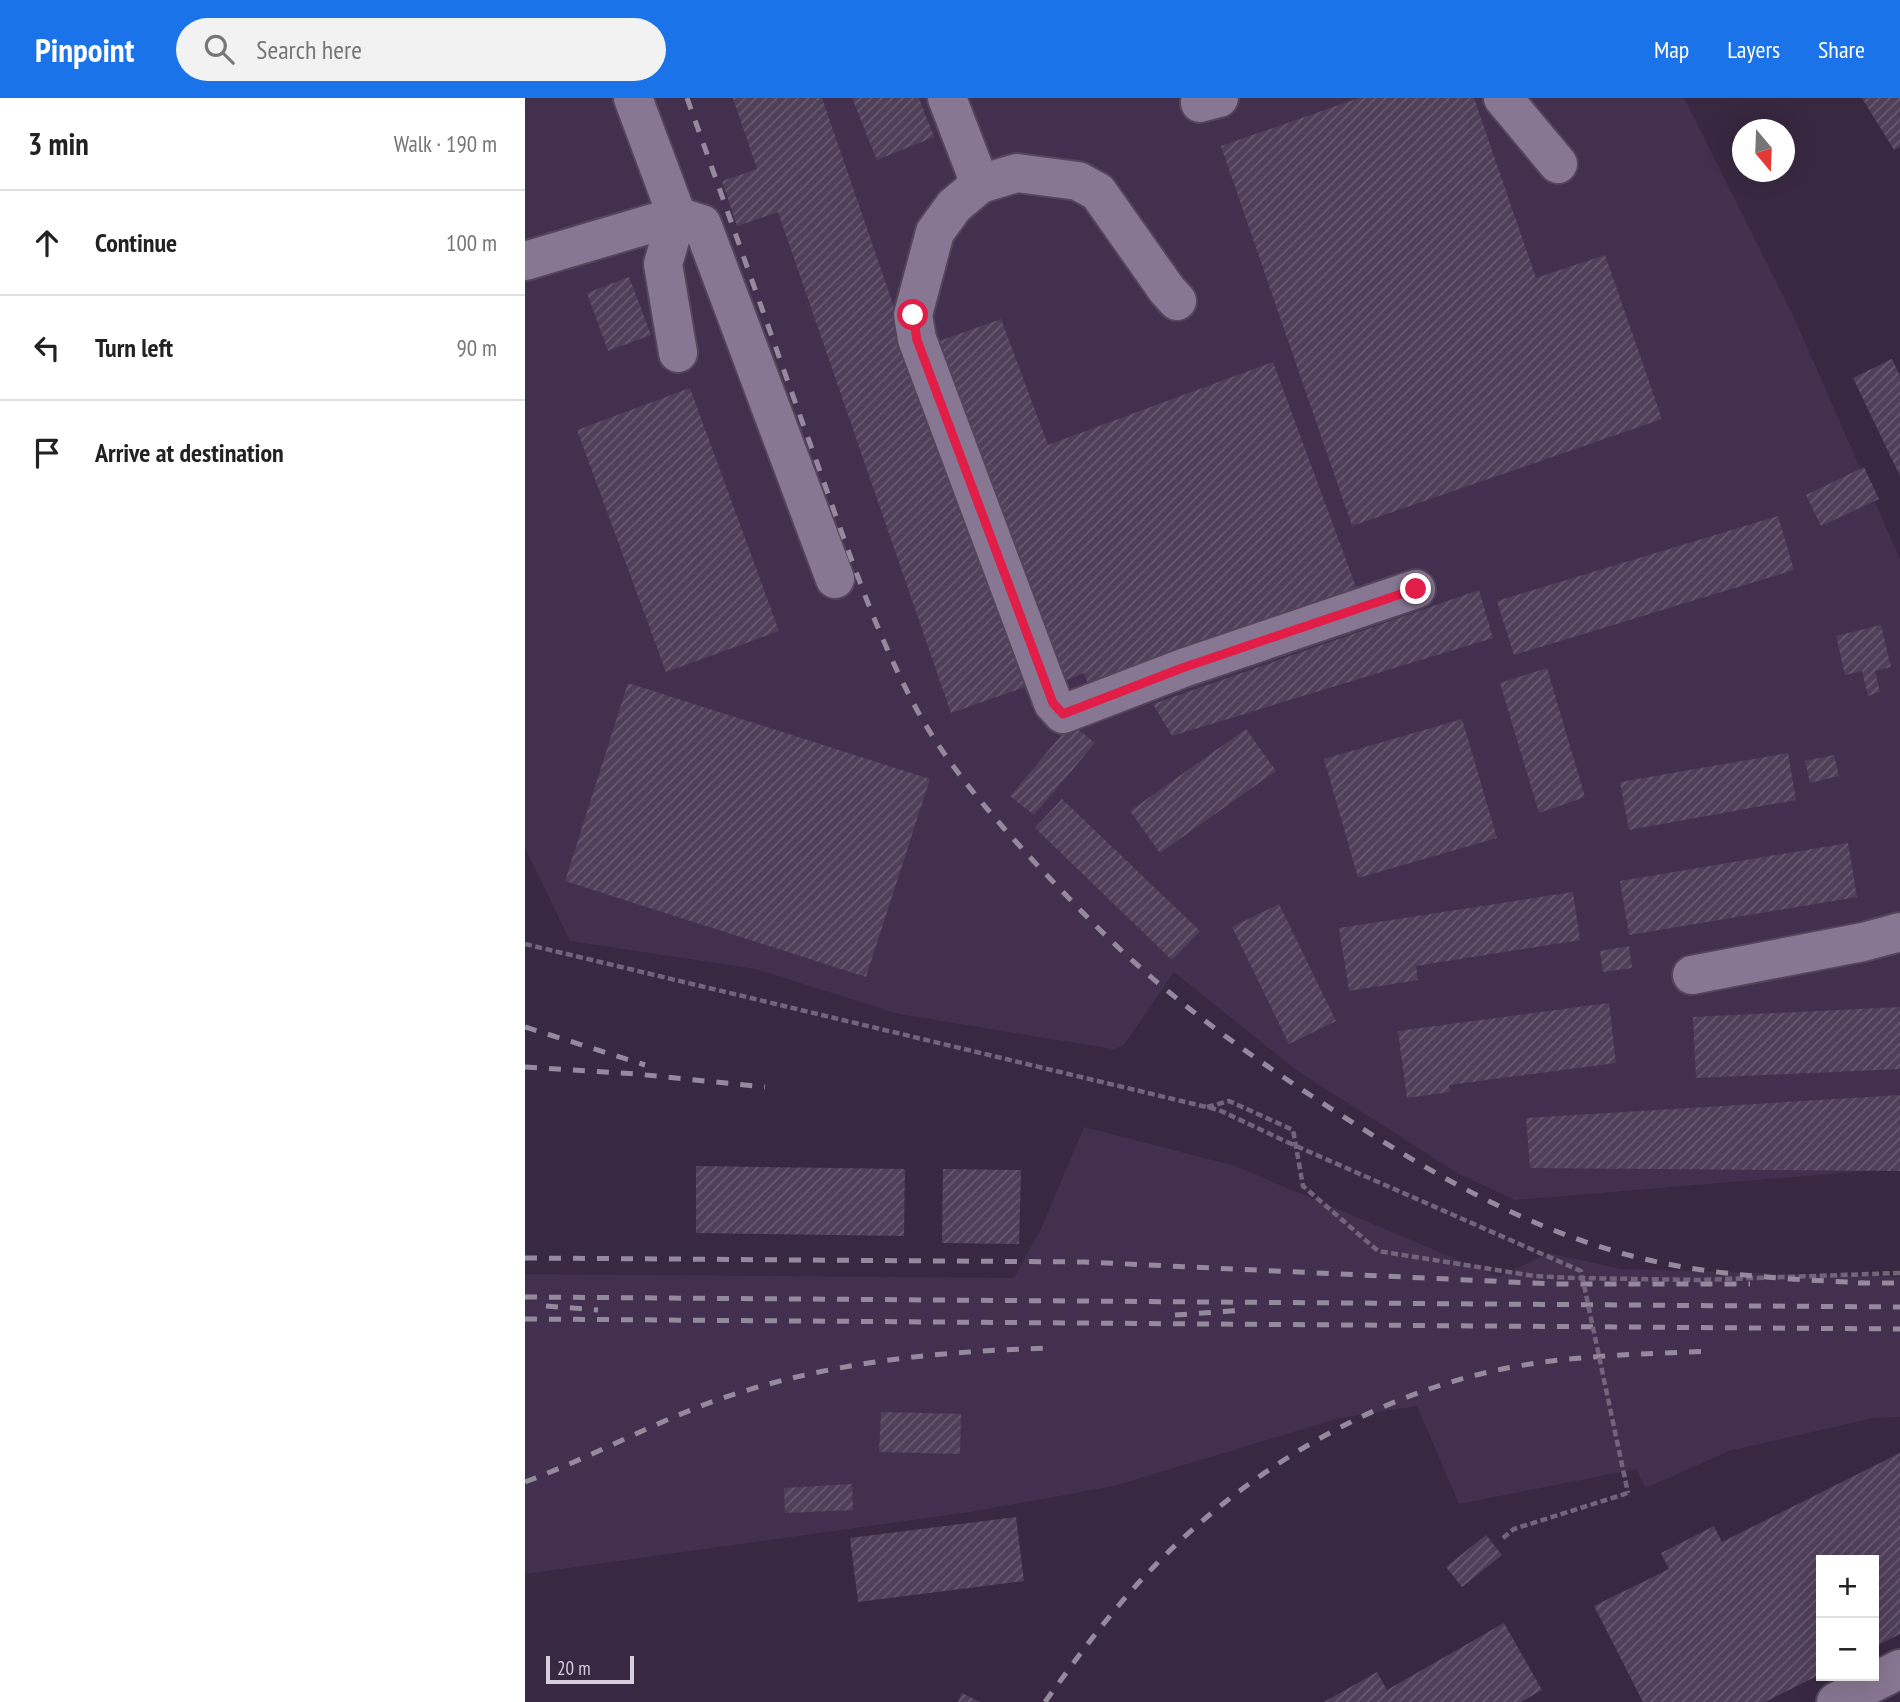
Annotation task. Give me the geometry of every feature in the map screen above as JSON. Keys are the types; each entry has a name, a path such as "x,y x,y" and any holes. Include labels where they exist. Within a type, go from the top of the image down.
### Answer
{"lane":[{"path":"633,98 677,216 663,264 678,353"},
{"path":"947,98 980,184"},
{"path":"1503,98 1558,164"},
{"path":"1177,302 1098,192 1078,180 1017,173 980,184 954,206 935,232 913,315 917,340 1053,703 1063,714 1182,668 1416,589"},
{"path":"525,261 677,216 702,224 835,579"},
{"path":"1692,975 1863,942 1900,932"},
{"path":"1836,1702 1900,1669"}],"path":[{"path":"525,944 1219,1110 1581,1270 1628,1493 1514,1530 1503,1538"},
{"path":"1206,1107 1229,1101 1293,1130 1303,1186 1378,1251 1534,1276 1699,1280 1900,1273"}],"shaded area":[{"path":"525,98 1684,98 1796,322 1900,559 1900,1168 1515,1200 1459,1174 1296,1070 1174,972 1124,1045 1113,1049 899,1014 756,969 570,941 525,848"},
{"path":"1084,1127 1235,1166 1499,1277 1549,1253 1621,1269 1900,1277 1900,1417 1874,1418 1732,1450 1645,1488 1636,1469 1459,1504 1417,1406 1340,1418 1114,1486 970,1512 525,1574 525,1274 1014,1278 1041,1229"}],"building":[{"path":"733,98 822,98 1025,687 951,713 778,212 737,226 722,181 757,169"},
{"path":"852,98 919,98 934,137 877,160"},
{"path":"1359,98 1474,98 1536,278 1605,255 1662,419 1352,526 1221,146"},
{"path":"1862,98 1900,98 1900,147 1894,150"},
{"path":"629,277 651,335 608,351 587,293"},
{"path":"1001,319 1048,445 1273,362 1359,595 1092,694 1084,673 1056,684 931,344"},
{"path":"1892,359 1900,376 1900,476 1853,378"},
{"path":"690,388 779,631 666,672 577,430"},
{"path":"1864,467 1879,499 1821,526 1806,495"},
{"path":"1778,516 1794,570 1514,655 1497,601"},
{"path":"1479,590 1493,638 1172,736 1153,704"},
{"path":"1881,625 1891,667 1875,671 1880,692 1868,696 1862,671 1845,675 1836,636"},
{"path":"1547,668 1585,797 1539,813 1500,683"},
{"path":"628,683 930,779 866,977 565,881"},
{"path":"1462,719 1497,838 1358,878 1324,759"},
{"path":"1071,724 1095,743 1034,815 1010,796"},
{"path":"1246,729 1276,771 1160,853 1130,811"},
{"path":"1788,753 1796,800 1629,830 1620,782"},
{"path":"1834,755 1839,776 1810,783 1805,761"},
{"path":"1062,799 1200,931 1172,960 1035,828"},
{"path":"1848,843 1857,897 1629,935 1620,881"},
{"path":"1573,892 1580,940 1416,966 1418,980 1349,991 1339,928"},
{"path":"1279,904 1336,1021 1289,1044 1232,927"},
{"path":"1629,946 1632,968 1603,972 1600,951"},
{"path":"1609,1003 1616,1063 1449,1085 1450,1092 1407,1098 1398,1031"},
{"path":"1900,1007 1900,1069 1696,1078 1693,1017"},
{"path":"1900,1095 1900,1171 1530,1168 1526,1118"},
{"path":"696,1166 905,1169 904,1236 696,1233"},
{"path":"943,1169 1021,1170 1019,1244 942,1243"},
{"path":"881,1412 961,1414 960,1454 879,1452"},
{"path":"1900,1453 1900,1634 1879,1644 1879,1555 1816,1555 1816,1676 1765,1702 1643,1702 1594,1606 1669,1569 1661,1553 1714,1526 1722,1542"},
{"path":"852,1484 853,1510 785,1513 784,1488"},
{"path":"1016,1517 1024,1581 858,1602 850,1538"},
{"path":"1486,1535 1502,1555 1462,1587 1446,1567"},
{"path":"1504,1623 1542,1690 1521,1702 1324,1702 1377,1672 1387,1690"},
{"path":"962,1693 980,1702 958,1702"}],"railway":[{"path":"687,98 847,548 901,679 943,752 973,792 1022,849 1090,920 1177,999 1264,1064 1355,1124 1488,1201 1595,1245 1661,1263 1749,1275 1866,1283"},
{"path":"525,1027 645,1065"},
{"path":"525,1067 636,1074 765,1087"},
{"path":"525,1258 1085,1262 1553,1284 1750,1284"},
{"path":"1858,1283 1900,1283"},
{"path":"525,1297 1900,1307"},
{"path":"546,1306 598,1310"},
{"path":"1175,1315 1244,1310"},
{"path":"525,1319 1900,1329"},
{"path":"525,1482 706,1404 771,1383 851,1366 931,1355 1053,1348"},
{"path":"1045,1702 1118,1607 1181,1540 1263,1474 1354,1420 1451,1382 1528,1364 1634,1354 1713,1351"}],"route":[{"path":"913,315 917,340 1053,703 1063,714 1182,668 1416,589"}]}
